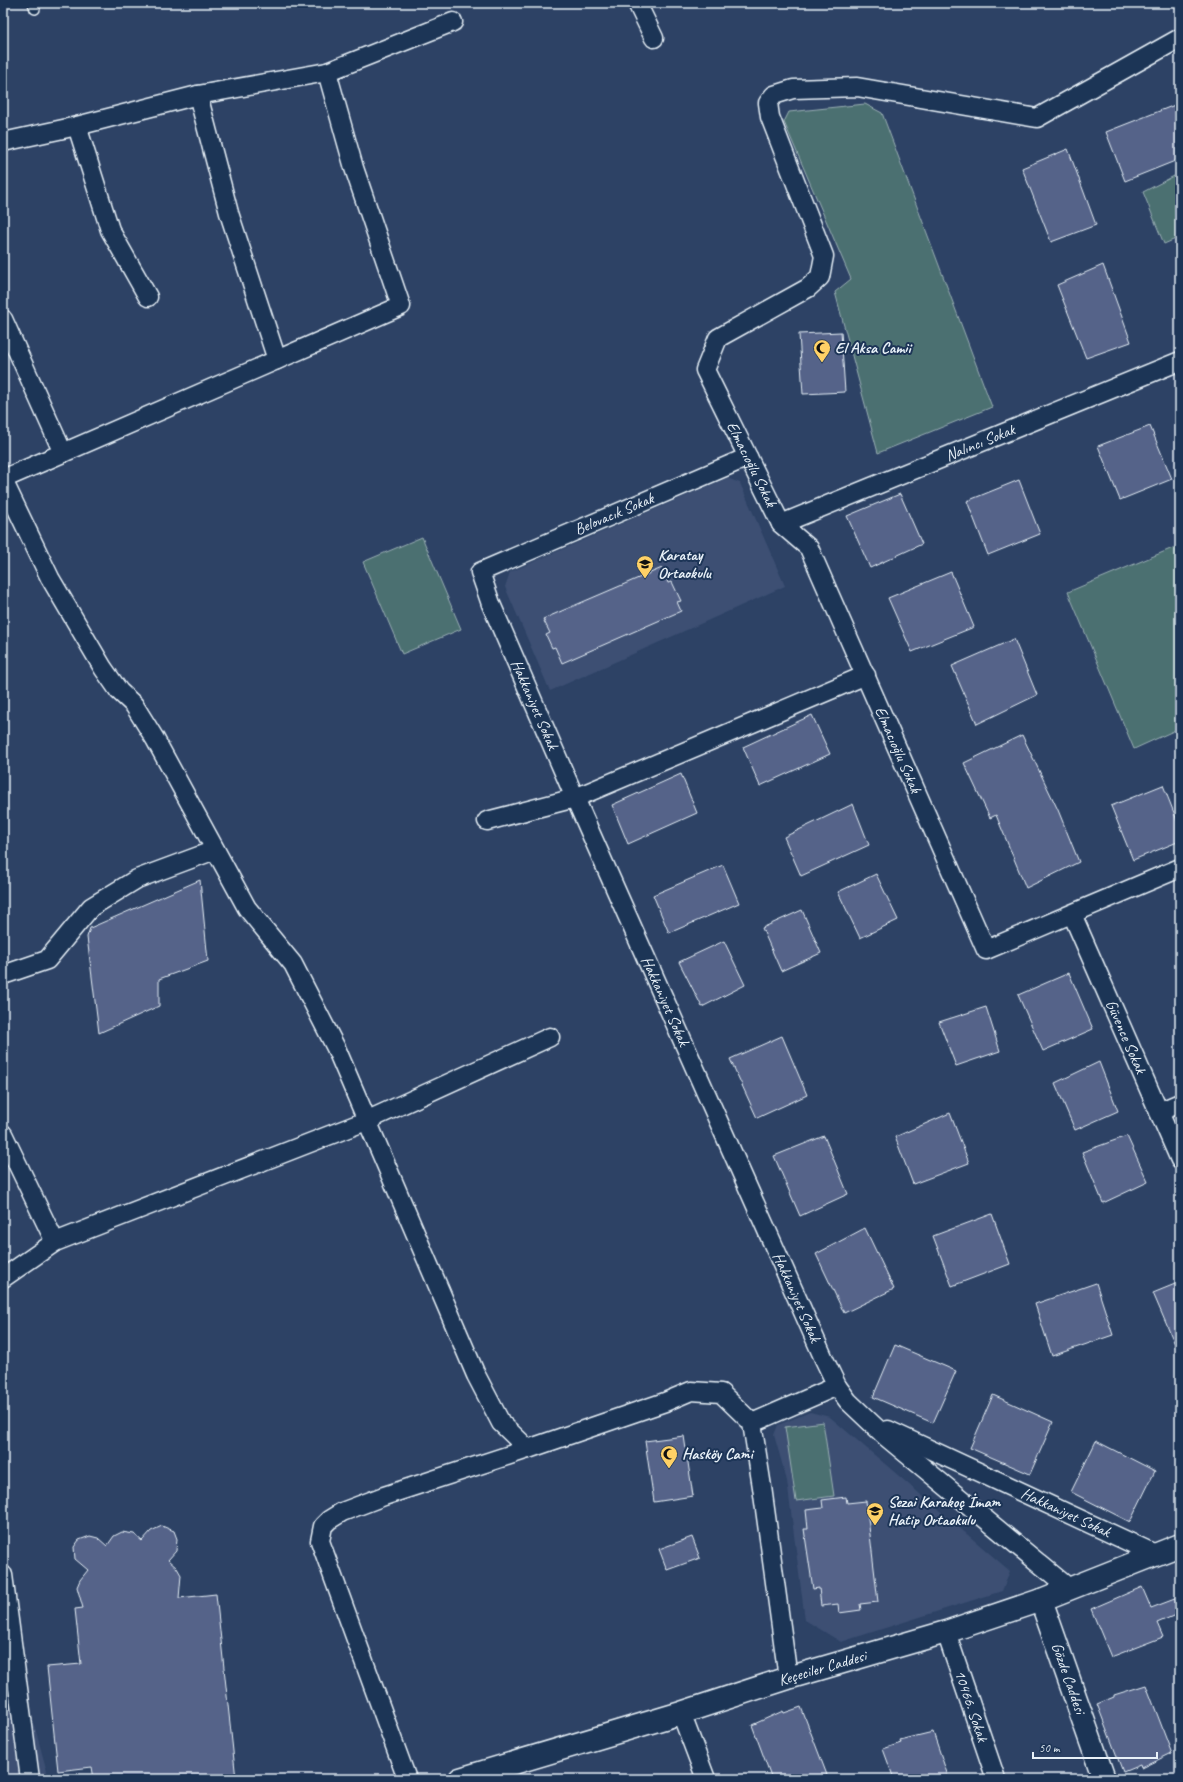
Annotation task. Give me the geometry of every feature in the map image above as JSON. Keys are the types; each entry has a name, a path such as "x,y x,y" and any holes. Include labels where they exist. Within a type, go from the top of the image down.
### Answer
{"street":[{"path":"637,3 654,38"},
{"path":"3,142 77,126 198,95 327,72 453,22"},
{"name":"Elmacıoğlu Sokak","path":"1180,38 1037,118 857,87 793,89 774,95 768,103 770,117 824,256 820,277 808,288 718,338 705,370 780,524 809,548 986,950 1180,868"},
{"path":"327,72 354,168 401,306 3,480 50,578 103,668 119,691 134,705 248,908 293,964 336,1048 476,1375 501,1423 528,1449"},
{"path":"198,95 229,214 277,360"},
{"path":"77,126 110,230 148,297"},
{"path":"3,319 62,453"},
{"name":"Nalıncı Sokak","path":"780,524 1180,361"},
{"name":"Belovacık Sokak","path":"480,572 748,457"},
{"name":"Hakkaniyet Sokak","path":"480,572 491,604 575,798 837,1386 848,1400 892,1442 1069,1588"},
{"path":"487,821 575,798 866,675"},
{"path":"3,974 47,960 90,908 137,879 215,850"},
{"name":"Güvence Sokak","path":"1072,914 1180,1160"},
{"path":"3,1278 55,1242 366,1121 550,1037"},
{"path":"1159,1112 1180,1103"},
{"path":"3,1134 55,1242"},
{"path":"752,1423 837,1386"},
{"path":"406,1779 320,1541 323,1526 329,1520 342,1512 377,1499 665,1402 691,1391 721,1393 752,1423 788,1678"},
{"name":"Hakkaniyet Sokak","path":"867,1419 1156,1554"},
{"name":"Keçeciler Caddesi","path":"460,1779 681,1713 788,1678 946,1632 1041,1600 1180,1545"},
{"path":"3,1575 30,1779"},
{"name":"Gözde Caddesi","path":"1041,1600 1104,1779"},
{"name":"10466. Sokak","path":"946,1632 996,1779"},
{"path":"681,1713 706,1779"}],"shaded area":[{"name":"Karatay Ortaokulu","path":"727,478 740,483 785,586 550,691 505,587 510,572"},
{"name":"Sezai Karakoç İmam Hatip Ortaokulu","path":"810,1412 830,1417 1010,1571 1002,1591 841,1642 805,1620 787,1481 774,1435 778,1425"},
{"path":"3,1611 49,1779 3,1779"}],"green space":[{"path":"865,104 882,113 992,407 878,453 835,292 851,279 784,122 789,112"},
{"path":"1180,173 1180,237 1164,244 1143,192"},
{"path":"422,537 461,629 402,654 363,562"},
{"path":"1180,545 1180,728 1134,749 1068,592"},
{"path":"823,1422 834,1496 796,1501 785,1427"}],"building":[{"path":"1180,103 1180,159 1125,181 1106,132"},
{"path":"1068,149 1096,225 1051,242 1022,168"},
{"path":"1103,265 1131,342 1086,358 1057,285"},
{"name":"El Aksa Camii","path":"841,332 845,392 803,394 799,334"},
{"path":"1150,426 1172,479 1120,500 1098,446"},
{"path":"1019,480 1040,534 988,555 967,501"},
{"path":"900,494 922,544 870,568 847,516"},
{"path":"662,568 668,583 672,582 681,601 677,602 681,611 562,663 555,647 552,648 546,635 550,633 543,619"},
{"path":"951,572 974,627 912,652 888,598"},
{"path":"1014,639 1037,695 977,724 952,666"},
{"path":"812,715 830,754 760,786 743,747"},
{"path":"1022,735 1058,810 1079,862 1026,888 996,815 990,818 964,763"},
{"path":"681,774 697,813 628,844 612,805"},
{"path":"1163,785 1180,828 1180,841 1133,860 1111,806"},
{"path":"853,804 869,845 801,876 784,837"},
{"path":"723,865 739,903 669,933 653,895"},
{"path":"876,874 898,920 860,938 838,892"},
{"path":"200,880 208,961 159,979 159,1006 99,1033 87,937 90,928"},
{"path":"802,910 821,953 781,971 762,928"},
{"path":"724,941 745,985 702,1007 679,962"},
{"path":"1069,973 1093,1029 1043,1051 1018,995"},
{"path":"986,1007 1000,1051 956,1066 939,1022"},
{"path":"782,1036 807,1095 757,1118 730,1059"},
{"path":"1099,1062 1118,1111 1075,1130 1055,1083"},
{"path":"950,1113 969,1163 913,1184 895,1137"},
{"path":"824,1136 848,1194 800,1216 774,1156"},
{"path":"1127,1136 1148,1182 1103,1203 1082,1152"},
{"path":"992,1214 1010,1264 952,1286 933,1236"},
{"path":"865,1228 894,1289 844,1313 816,1254"},
{"path":"1180,1282 1180,1356 1153,1293"},
{"path":"1096,1283 1113,1335 1052,1356 1035,1304"},
{"path":"895,1345 956,1371 933,1423 873,1397"},
{"path":"993,1395 1053,1422 1030,1474 970,1448"},
{"name":"Hasköy Cami","path":"684,1436 693,1496 654,1502 645,1441"},
{"path":"1096,1441 1155,1471 1130,1522 1071,1492"},
{"path":"846,1497 847,1503 866,1501 878,1602 860,1604 861,1610 839,1613 838,1604 821,1606 819,1588 813,1589 804,1529 808,1529 806,1510 823,1508 822,1500"},
{"path":"162,1526 174,1531 177,1539 176,1551 168,1560 177,1568 181,1575 179,1598 216,1594 236,1779 94,1779 92,1767 58,1771 47,1667 81,1664 75,1609 83,1608 77,1587 80,1580 88,1570 75,1559 74,1547 79,1540 90,1536 98,1538 107,1546 114,1536 122,1532 134,1534 142,1541 151,1531"},
{"path":"692,1537 700,1558 667,1570 659,1549"},
{"path":"1142,1587 1151,1608 1180,1597 1180,1613 1157,1623 1163,1637 1111,1657 1091,1609"},
{"path":"1146,1685 1172,1753 1141,1768 1140,1765 1123,1772 1097,1704 1114,1697 1114,1695"},
{"path":"801,1707 827,1775 817,1779 772,1779 752,1725 783,1711 784,1713"},
{"path":"933,1732 949,1779 894,1779 883,1749 901,1743 900,1740"}],"place":[{"name":"El Aksa Camii","path":"822,363"},
{"name":"Karatay Ortaokulu","path":"645,579"},
{"name":"Hasköy Cami","path":"669,1469"},
{"name":"Sezai Karakoç İmam Hatip Ortaokulu","path":"875,1526"}]}
